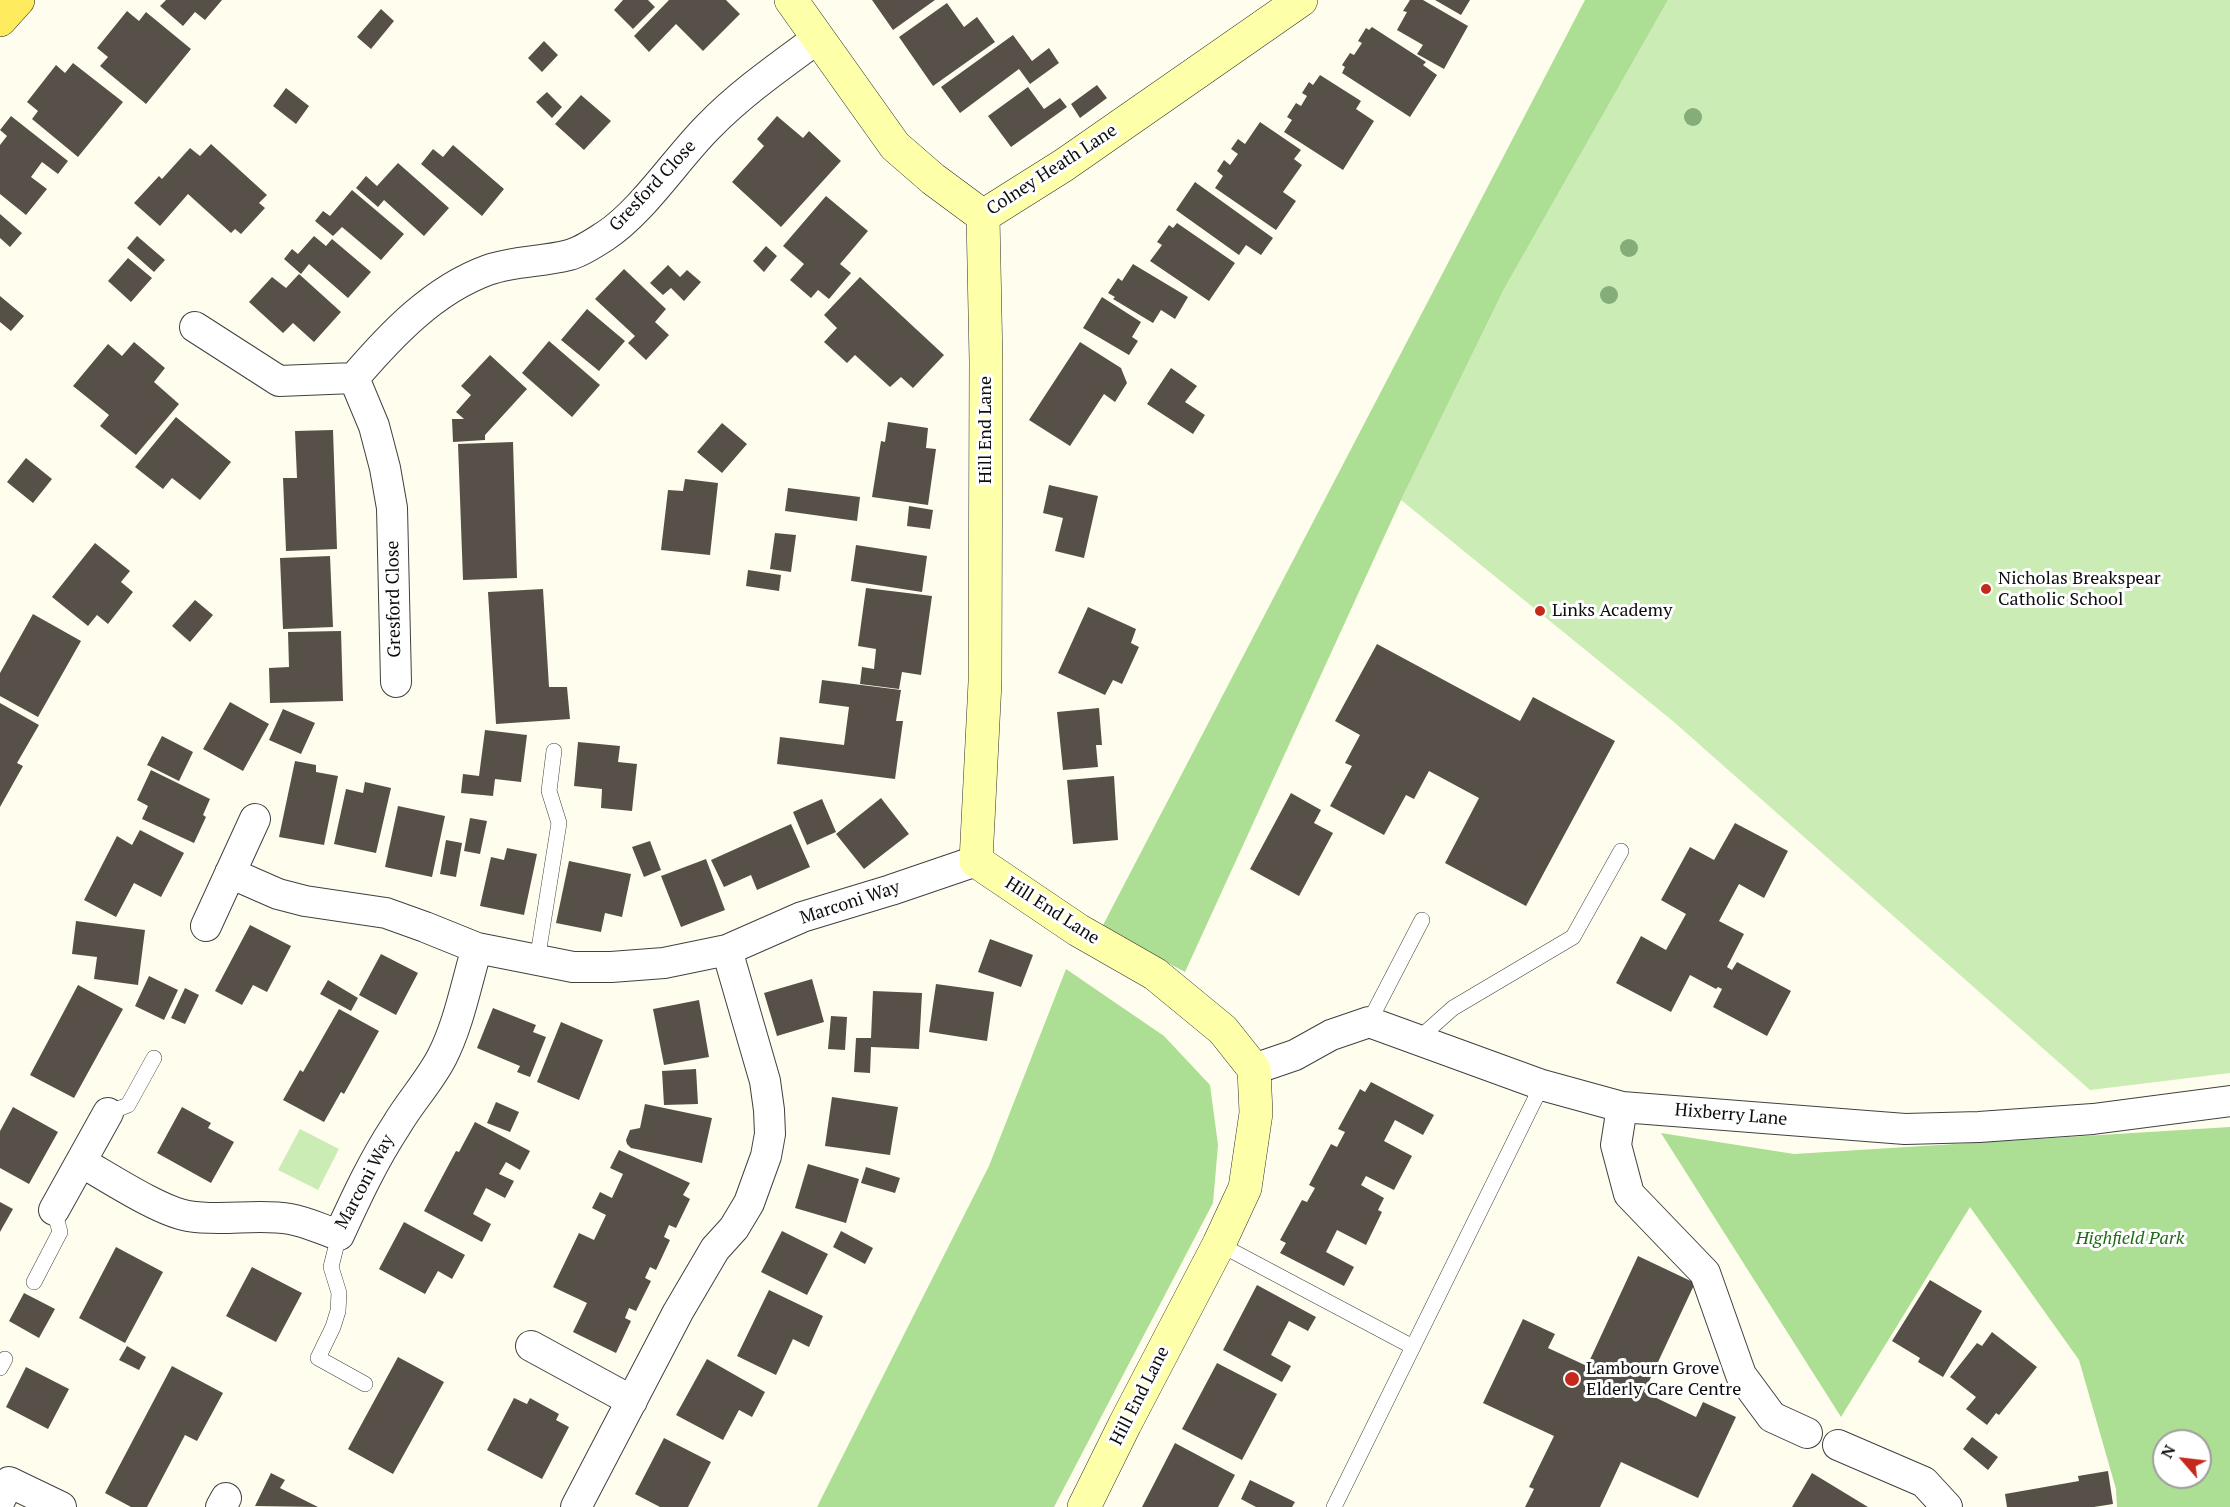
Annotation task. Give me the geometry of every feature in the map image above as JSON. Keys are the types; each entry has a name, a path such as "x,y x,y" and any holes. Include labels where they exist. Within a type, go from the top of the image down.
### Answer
{"main road":[{"path":"0,21 18,0"}],"street":[{"name":"Colney Heath Lane","path":"791,0 895,146 933,179 983,216 1064,165 1301,0"},
{"name":"Gresford Close","path":"396,682 392,508 374,426 354,378 384,343 419,312 465,280 512,264 571,255 606,235 628,216 708,127 741,96 818,38"},
{"name":"Hill End Lane","path":"983,216 986,361 985,682 976,861 1078,930 1155,974 1223,1030 1254,1069 1256,1113 1245,1188 1219,1244 1084,1507"},
{"path":"195,327 279,381 354,378"},
{"path":"206,926 255,819"},
{"name":"Marconi Way","path":"230,873 278,894 305,901 386,914 477,948 537,962 573,967 611,967 664,963 727,950 802,917 976,861"},
{"name":"Marconi Way","path":"81,1162 164,1208 186,1216 291,1219 339,1235 380,1152 443,1056 477,948"},
{"path":"576,1507 678,1311 715,1249 734,1228 749,1203 766,1156 770,1134 770,1110 765,1081 727,950"},
{"path":"1254,1069 1295,1055 1331,1035 1369,1022"},
{"name":"Hixberry Lane","path":"1369,1022 1542,1085 1623,1107 1905,1129 1979,1127 2093,1119 2230,1101"},
{"path":"1623,1107 1616,1145 1629,1194 1705,1273 1741,1375 1773,1417 1807,1433"},
{"path":"54,1210 108,1113"},
{"path":"531,1346 632,1401"},
{"path":"1838,1445 1924,1482 1947,1507"},
{"path":"3,1486 61,1507"}],"lane":[{"path":"537,962 559,823 549,791 554,751"},
{"path":"1416,1041 1453,1008 1573,937 1621,851"},
{"path":"1369,1022 1422,920"},
{"path":"108,1113 129,1105 154,1058"},
{"path":"1334,1507 1542,1085"},
{"path":"34,1282 60,1232 54,1210"},
{"path":"339,1235 331,1268 339,1293 338,1311 318,1358 365,1384"},
{"path":"1219,1244 1413,1347"}],"green space":[{"path":"1585,0 1668,0 1504,289 1401,500 1185,972 1102,927"},
{"name":"Nicholas Breakspear Catholic School","path":"1668,0 2230,0 2230,1073 2090,1090 1674,722 1401,500 1504,289"},
{"path":"1066,969 1164,1036 1210,1085 1218,1145 1213,1203 1054,1507 817,1507 989,1166"},
{"name":"Highfield Park","path":"2230,1127 2230,1507 2117,1507 2116,1489 2079,1360 1970,1207 1841,1417 1661,1133 1794,1154"},
{"path":"300,1129 339,1149 318,1190 278,1170"}],"building":[{"path":"166,0 222,0 205,20 195,12 183,26 160,6"},
{"path":"623,0 648,0 655,7 633,29 614,10"},
{"path":"669,0 726,0 740,14 703,51 676,24 649,52 634,36"},
{"path":"872,0 935,0 893,30"},
{"path":"1410,0 1423,0 1468,26 1444,69 1417,54 1423,45 1397,30 1407,12 1403,11"},
{"path":"1435,0 1470,0 1461,15"},
{"path":"947,3 964,27 977,17 995,42 933,86 899,37"},
{"path":"381,9 394,21 371,49 357,37"},
{"path":"127,11 139,21 146,12 191,49 146,104 100,66 108,57 97,48"},
{"path":"1372,27 1426,62 1423,65 1437,75 1410,117 1342,73 1345,67 1342,65 1350,53 1354,55 1362,43 1358,41 1366,28 1369,30"},
{"path":"1013,35 1032,61 1049,48 1059,63 1030,84 1019,69 960,113 941,87"},
{"path":"544,41 558,55 542,72 528,58"},
{"path":"73,63 123,102 78,157 32,119 38,111 27,102 56,65 65,73"},
{"path":"1320,75 1361,101 1356,109 1374,121 1343,170 1284,132 1292,120 1287,117 1296,103 1301,106 1307,96 1302,93 1309,82 1313,85"},
{"path":"1097,85 1107,98 1080,118 1071,104"},
{"path":"1028,87 1044,109 1060,98 1067,107 1011,147 988,116"},
{"path":"286,88 309,106 296,124 273,106"},
{"path":"547,92 562,107 552,118 536,102"},
{"path":"581,95 611,121 584,150 555,124"},
{"path":"11,116 68,161 58,174 42,162 31,177 47,189 26,215 0,194 0,145 7,136 0,130"},
{"path":"777,116 803,138 809,131 841,161 781,227 732,182 764,146 757,139"},
{"path":"1260,122 1301,150 1294,159 1302,165 1283,192 1296,201 1276,230 1215,188 1223,176 1217,171 1224,160 1230,165 1238,154 1231,149 1238,139 1245,144"},
{"path":"211,144 267,195 259,203 265,208 241,234 235,229 231,233 188,194 160,226 134,203 159,176 162,179 190,148 200,156"},
{"path":"453,145 504,189 482,216 421,164 433,149 443,157"},
{"path":"398,163 449,208 424,236 384,200 378,207 356,188 366,176 377,186"},
{"path":"1195,182 1273,238 1261,255 1246,245 1239,255 1176,210"},
{"path":"352,190 404,234 381,260 342,227 333,236 315,221 323,211 330,216"},
{"path":"826,196 868,231 840,264 851,273 829,299 818,290 811,298 790,280 804,264 783,246"},
{"path":"0,214 22,233 10,247 0,238"},
{"path":"1177,223 1235,263 1209,301 1150,261 1162,245 1157,242 1169,225 1173,228"},
{"path":"137,236 165,260 154,272 127,248"},
{"path":"314,236 326,246 332,239 371,272 348,298 309,264 301,274 284,259 292,249 298,254"},
{"path":"766,246 777,256 764,272 753,261"},
{"path":"128,258 152,278 131,302 108,281"},
{"path":"1133,264 1188,297 1175,319 1161,310 1153,323 1113,299 1115,297 1108,293 1118,278 1122,281"},
{"path":"668,265 680,277 687,270 701,282 684,301 671,288 663,295 650,283"},
{"path":"624,269 666,309 655,322 669,335 646,360 628,343 635,336 595,299"},
{"path":"299,274 341,312 314,342 293,323 283,333 249,302 272,277 286,288"},
{"path":"860,277 944,355 913,388 901,377 890,387 855,355 847,363 824,342 837,328 824,315"},
{"path":"0,296 24,316 11,331 0,322"},
{"path":"1102,297 1141,322 1132,337 1138,341 1129,355 1083,328"},
{"path":"587,309 625,341 599,371 561,340"},
{"path":"549,341 600,385 572,417 522,373"},
{"path":"134,342 165,368 154,382 179,404 136,455 100,426 109,415 73,386 108,344 122,356"},
{"path":"1080,342 1121,368 1127,383 1115,402 1104,394 1070,446 1029,420"},
{"path":"490,355 527,389 485,435 485,440 453,442 452,419 464,419 456,412 471,395 461,386"},
{"path":"1171,368 1197,386 1185,402 1205,415 1193,434 1147,404"},
{"path":"176,417 231,462 200,500 172,478 163,489 135,467"},
{"path":"888,422 928,428 926,448 936,449 928,505 872,497 881,441 885,442"},
{"path":"722,423 747,444 722,473 697,452"},
{"path":"333,430 337,549 286,551 283,478 297,478 295,431"},
{"path":"513,442 517,578 463,580 458,444"},
{"path":"26,458 52,479 33,503 7,482"},
{"path":"685,479 718,483 710,555 661,550 668,490 683,491"},
{"path":"1049,485 1098,496 1084,558 1055,551 1063,518 1043,513"},
{"path":"788,488 860,497 857,521 785,511"},
{"path":"909,506 933,510 930,529 907,526"},
{"path":"775,533 796,535 791,572 770,569"},
{"path":"95,543 130,571 121,582 133,592 108,624 97,615 88,626 52,597"},
{"path":"856,545 927,556 922,592 851,581"},
{"path":"330,556 333,627 283,629 280,558"},
{"path":"748,570 781,575 779,591 746,586"},
{"path":"866,588 932,596 921,675 902,672 899,689 860,684 862,667 874,669 876,649 858,646"},
{"path":"543,589 549,687 567,687 570,719 496,724 488,592"},
{"path":"195,600 213,615 190,642 172,626"},
{"path":"1088,607 1136,629 1131,643 1139,647 1122,684 1113,680 1105,695 1058,673"},
{"path":"33,614 81,641 38,717 0,696 0,673"},
{"path":"341,631 343,701 270,703 269,668 289,667 288,632"},
{"path":"1377,644 1520,721 1533,697 1615,741 1526,906 1445,863 1479,798 1429,771 1414,799 1406,795 1384,835 1330,806 1352,766 1345,763 1360,735 1335,721"},
{"path":"822,680 901,690 896,721 903,721 895,779 777,764 780,737 844,745 849,707 819,703"},
{"path":"230,702 269,724 243,771 203,749"},
{"path":"0,703 39,725 17,763 23,766 0,807"},
{"path":"1099,708 1102,745 1096,745 1098,767 1063,770 1057,712"},
{"path":"283,709 315,723 301,754 269,740"},
{"path":"485,730 527,735 521,782 495,779 493,796 461,793 463,774 479,776"},
{"path":"162,736 193,752 179,781 147,765"},
{"path":"578,742 620,746 618,762 637,764 632,811 601,808 602,789 574,786"},
{"path":"295,761 316,765 316,772 338,776 324,845 279,837"},
{"path":"151,770 210,799 203,815 206,817 194,843 142,819 148,806 137,800"},
{"path":"1114,776 1118,840 1073,844 1067,780"},
{"path":"365,782 391,788 376,853 334,844 346,789 363,793"},
{"path":"1291,793 1321,810 1314,823 1333,833 1299,896 1250,869"},
{"path":"881,798 909,834 864,869 836,834"},
{"path":"822,799 836,832 807,845 793,812"},
{"path":"398,806 445,816 432,877 385,867"},
{"path":"470,818 487,821 480,854 464,851"},
{"path":"1735,823 1788,851 1764,898 1739,884 1719,921 1744,934 1727,967 1732,970 1737,962 1791,991 1767,1036 1713,1007 1722,989 1718,987 1716,989 1690,975 1671,1012 1616,983 1641,936 1666,950 1686,914 1661,900 1690,847 1714,860"},
{"path":"791,824 810,867 757,890 751,875 724,887 711,860"},
{"path":"140,830 184,853 161,897 134,883 116,917 84,900 117,836 132,845"},
{"path":"446,840 462,843 456,877 440,874"},
{"path":"650,841 661,870 644,877 632,847"},
{"path":"507,848 537,854 524,915 480,906 491,857 504,860"},
{"path":"706,859 725,910 681,927 661,876"},
{"path":"569,861 631,874 622,917 605,913 601,932 556,923"},
{"path":"76,921 145,930 138,985 94,979 97,957 72,954"},
{"path":"250,925 291,946 267,992 253,985 242,1005 215,991"},
{"path":"990,939 1033,955 1021,987 978,972"},
{"path":"381,954 418,973 396,1015 359,995"},
{"path":"149,976 178,990 164,1020 135,1006"},
{"path":"812,979 824,1022 777,1036 764,993"},
{"path":"328,980 358,998 351,1011 320,994"},
{"path":"936,984 994,992 987,1041 929,1032"},
{"path":"78,985 123,1009 74,1098 30,1075"},
{"path":"185,988 199,995 185,1024 171,1018"},
{"path":"873,991 922,993 919,1049 871,1047 870,1073 854,1072 856,1038 871,1038"},
{"path":"699,1000 709,1057 664,1065 653,1009"},
{"path":"493,1008 536,1025 533,1032 546,1037 530,1077 517,1072 520,1066 477,1048"},
{"path":"339,1009 379,1031 344,1094 341,1092 324,1122 283,1100 300,1070 303,1072"},
{"path":"831,1016 847,1017 845,1050 828,1049"},
{"path":"561,1022 603,1040 579,1100 537,1082"},
{"path":"696,1069 698,1104 664,1105 662,1071"},
{"path":"1371,1082 1434,1115 1423,1135 1395,1120 1384,1141 1412,1156 1394,1190 1366,1176 1361,1185 1384,1198 1378,1210 1382,1212 1366,1245 1337,1230 1326,1252 1354,1267 1344,1286 1280,1253 1286,1243 1280,1240 1302,1200 1307,1202 1315,1188 1309,1185 1331,1144 1337,1147 1345,1132 1338,1129 1360,1089 1365,1092"},
{"path":"832,1097 898,1107 890,1155 825,1146"},
{"path":"496,1102 519,1112 510,1132 487,1123"},
{"path":"645,1104 712,1118 702,1163 631,1148 627,1144 626,1140 630,1130 640,1128"},
{"path":"13,1107 58,1132 29,1184 0,1168 0,1131"},
{"path":"182,1107 211,1123 208,1128 234,1142 211,1183 157,1153"},
{"path":"475,1122 530,1151 520,1170 506,1162 499,1174 514,1181 505,1198 486,1188 473,1214 491,1224 482,1242 424,1211 456,1151 459,1152"},
{"path":"619,1150 690,1183 683,1195 690,1199 676,1228 669,1225 664,1237 670,1240 656,1270 650,1267 645,1278 651,1281 636,1311 629,1308 625,1318 631,1321 616,1353 573,1332 587,1303 553,1287 579,1233 594,1240 606,1215 592,1208 600,1192 612,1198 623,1174 610,1168"},
{"path":"808,1164 859,1179 846,1223 795,1208"},
{"path":"866,1167 900,1178 895,1193 861,1183"},
{"path":"0,1202 13,1209 0,1232"},
{"path":"404,1222 465,1255 452,1279 438,1271 425,1294 379,1269"},
{"path":"782,1231 828,1254 807,1295 761,1272"},
{"path":"841,1231 873,1248 865,1264 833,1247"},
{"path":"116,1247 163,1272 125,1343 79,1318"},
{"name":"Lambourn Grove Elderly Care Centre","path":"1638,1256 1695,1283 1644,1392 1696,1417 1703,1402 1736,1417 1698,1498 1621,1462 1600,1507 1525,1507 1534,1489 1529,1487 1554,1436 1483,1403 1523,1319 1555,1334 1548,1348 1587,1366"},
{"path":"252,1267 302,1293 276,1342 226,1316"},
{"path":"1930,1280 1982,1311 1943,1377 1918,1362 1920,1358 1892,1341"},
{"path":"1257,1285 1316,1317 1308,1331 1289,1321 1271,1355 1291,1366 1282,1382 1223,1350"},
{"path":"769,1290 823,1316 809,1347 793,1339 776,1375 737,1356"},
{"path":"24,1293 55,1309 39,1338 9,1321"},
{"path":"1992,1332 2037,1367 1999,1415 1996,1413 1987,1425 1966,1409 1976,1397 1950,1377 1977,1343 1982,1346"},
{"path":"127,1346 146,1357 139,1370 119,1360"},
{"path":"398,1357 444,1382 393,1474 348,1449"},
{"path":"707,1359 765,1392 752,1417 739,1410 723,1440 676,1415"},
{"path":"1217,1363 1277,1394 1242,1460 1182,1429"},
{"path":"172,1366 223,1393 197,1441 185,1435 147,1507 131,1507 105,1493"},
{"path":"26,1367 69,1389 48,1429 6,1407"},
{"path":"514,1398 527,1404 530,1398 559,1414 556,1420 569,1427 542,1479 487,1450"},
{"path":"1972,1437 1998,1457 1988,1470 1963,1449"},
{"path":"664,1438 711,1462 688,1507 660,1507 635,1494"},
{"path":"1175,1443 1235,1475 1218,1507 1142,1507"},
{"path":"2108,1471 2113,1504 2094,1507 2007,1507 2005,1494 2079,1481 2078,1476"},
{"path":"271,1473 285,1480 280,1488 318,1507 255,1506"},
{"path":"1812,1473 1868,1507 1792,1507"},
{"path":"1250,1480 1295,1502 1292,1507 1256,1507 1241,1499"}],"place":[{"name":"Nicholas Breakspear Catholic School","path":"1986,589"},
{"name":"Links Academy","path":"1540,611"},
{"name":"Lambourn Grove Elderly Care Centre","path":"1572,1379"}]}
